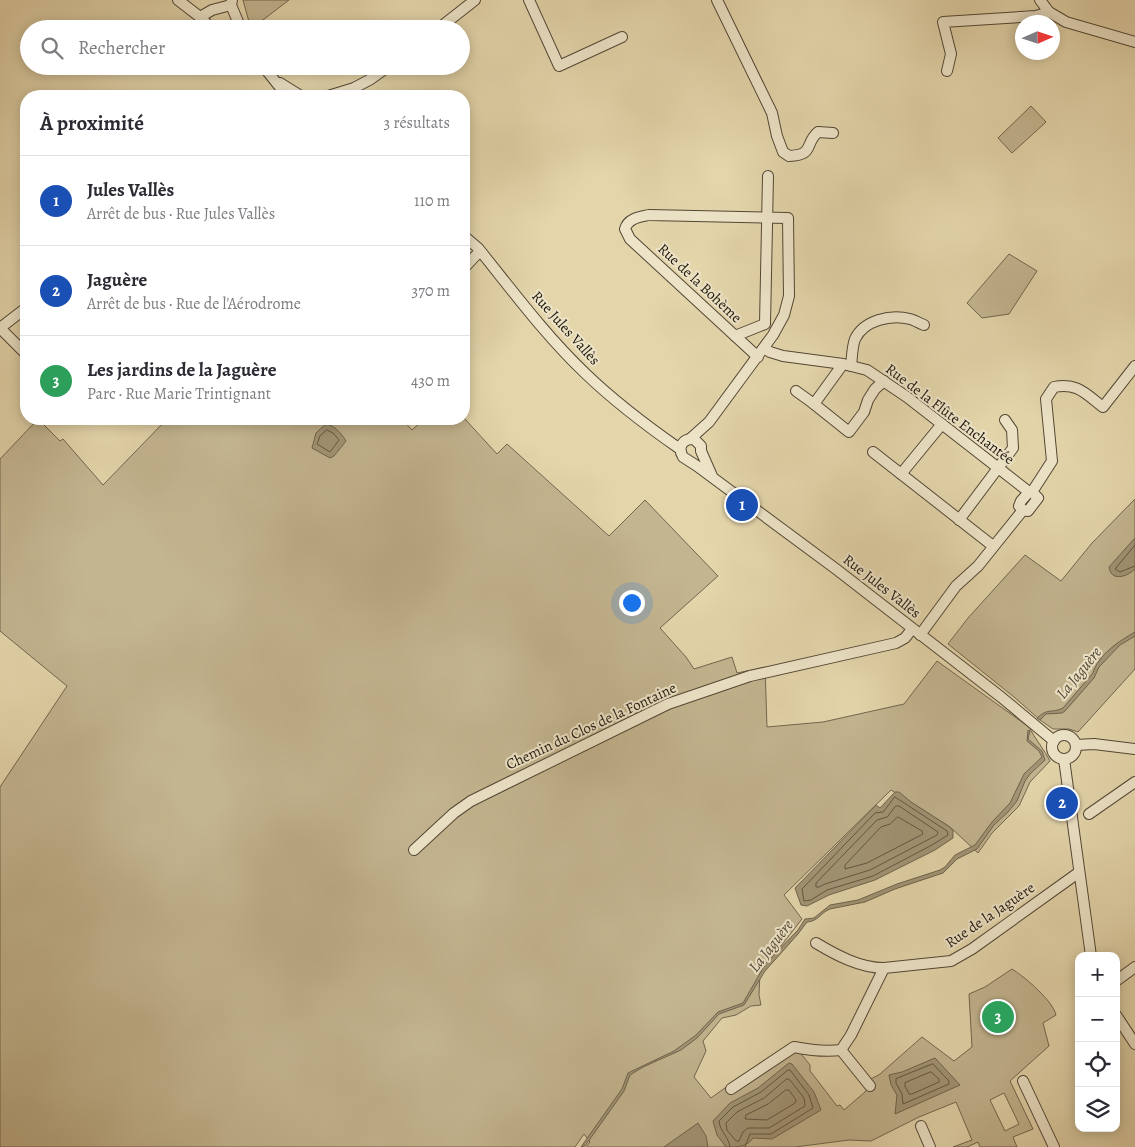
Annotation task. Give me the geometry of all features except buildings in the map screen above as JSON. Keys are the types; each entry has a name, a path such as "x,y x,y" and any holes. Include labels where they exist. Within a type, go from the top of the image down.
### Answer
{"street":[{"path":"178,0 203,20"},
{"path":"449,20 475,0"},
{"path":"529,0 558,66 622,37"},
{"path":"717,0 772,114 783,152 789,156 805,153 818,132 833,134"},
{"path":"1040,0 1049,12 1066,22 1135,42"},
{"path":"200,17 230,2 237,20"},
{"path":"947,71 951,54 943,22 1036,16 1049,12"},
{"path":"270,75 282,90"},
{"path":"348,90 371,80 377,75"},
{"path":"274,80 291,90"},
{"path":"735,336 766,324 768,176"},
{"name":"Rue de la Bohème","path":"761,352 735,336 630,239 625,229 626,224 631,220 649,215 767,217"},
{"path":"710,422 695,459 690,460 683,457 685,443 710,422 761,352 784,315 789,296 788,218 767,217"},
{"name":"Rue Jules Vallès","path":"470,242 480,251 557,344 580,368 656,432 685,443"},
{"path":"470,262 480,251"},
{"path":"20,313 0,328 20,348"},
{"path":"814,404 847,365 855,339 865,327 877,320 893,317 910,319 924,325"},
{"name":"Rue de la Flûte Enchantée","path":"761,352 847,365 867,370 908,397 998,469 1030,492"},
{"path":"1030,492 1052,461 1046,399 1054,387 1066,384 1076,387 1103,407 1135,366"},
{"path":"796,392 849,432 864,412 871,395 884,381"},
{"path":"959,520 1013,448 1012,430 1005,420"},
{"path":"901,474 942,424"},
{"path":"685,443 697,440 701,448"},
{"name":"Rue Jules Vallès","path":"701,448 712,476"},
{"path":"873,452 994,546"},
{"name":"Rue Jules Vallès","path":"690,460 806,546 1054,741"},
{"name":"Chemin du Clos de la Fontaine","path":"414,850 454,813 472,800 668,704 750,676 896,643 916,632 956,586 978,566 1023,510 1019,506 1030,492"},
{"path":"1064,735 1072,738 1076,745 1073,755 1064,759 1057,757 1052,751 1056,738 1064,735"},
{"path":"1076,745 1094,744 1135,749"},
{"path":"1064,759 1078,873 1090,952"},
{"path":"1089,814 1135,782"},
{"name":"Rue de la Jaguère","path":"816,943 870,968 951,961 980,944 1078,873"},
{"path":"1120,978 1135,967"},
{"path":"841,1050 851,1035 884,968"},
{"path":"1120,1021 1135,1044"},
{"path":"731,1089 794,1047 807,1050 841,1050"},
{"path":"841,1050 870,1086"},
{"path":"1023,1081 1054,1147"},
{"path":"921,1126 930,1147"}],"shaded area":[{"path":"243,0 289,0 263,20 249,20"},
{"path":"1031,106 1046,122 1012,153 998,138"},
{"path":"1009,254 1037,271 1009,314 982,318 967,303"},
{"path":"32,425 44,425 60,441 63,439 103,485 161,425 407,425 412,430 417,425 470,425 497,454 507,444 609,536 645,500 718,576 660,628 686,657 694,669 732,657 737,673 765,667 767,727 823,722 904,704 937,661 1029,727 1050,761 1030,782 1019,806 992,833 978,853 950,827 891,790 784,895 802,919 760,973 759,995 761,1005 751,1006 736,1015 722,1018 703,1041 706,1051 694,1077 711,1098 729,1085 798,1050 810,1065 810,1071 837,1106 840,1105 844,1110 865,1092 871,1083 871,1079 880,1074 922,1037 954,1061 972,1047 969,994 985,987 1012,969 1031,983 1044,996 1054,1009 1056,1015 1043,1023 1049,1046 1010,1081 1033,1129 1013,1137 1017,1147 980,1147 978,1142 967,1147 953,1147 972,1140 956,1102 919,1117 871,1141 849,1140 795,1147 586,1147 590,1142 584,1134 575,1147 0,1147 0,787 67,686 0,631 0,459","holes":["1004,1093 1019,1124 1005,1131 990,1100"]},
{"path":"1135,499 1135,669 1078,732 1069,729 1053,729 948,644 968,618 1025,555 1061,581 1092,543"}],"water":[{"path":"325,425 329,425 338,430 346,441 334,456 330,458 312,448 316,433"},
{"path":"1135,538 1135,569 1124,576 1113,575 1109,567"},
{"path":"1135,632 1135,636 1120,645 1099,667 1094,678 1065,711 1062,713 1046,714 1040,720 1037,718 1044,713 1063,708 1093,673 1104,654"},
{"path":"1028,730 1030,731 1028,739 1042,751 1045,760 1030,774 1017,801 994,825 977,849 957,859 943,873 895,889 865,902 830,909 817,919 807,922 765,971 744,1005 719,1014 697,1038 681,1050 630,1075 624,1091 585,1146 581,1147 622,1089 628,1073 674,1051 696,1035 718,1012 743,1003 766,963 798,930 805,919 814,918 830,905 858,900 897,884 940,870 955,855 975,845 992,822 1010,803 1024,774 1042,757 1039,751 1027,741"},
{"path":"895,792 899,792 950,827 953,831 953,838 935,850 875,880 829,895 807,906 801,905 795,888 876,805 880,808"},
{"path":"935,1058 960,1085 895,1114 897,1095 891,1085 889,1075 902,1072"},
{"path":"789,1063 792,1064 814,1092 821,1110 772,1139 753,1138 742,1146 726,1147 717,1135 713,1121 730,1103 758,1088"},
{"path":"698,1123 706,1136 708,1147 664,1147"}],"place":[{"name":"Jules Vallès","path":"742,505"},
{"name":"Jaguère","path":"1062,803"},
{"name":"Les jardins de la Jaguère","path":"998,1017"}],"water label":[{"name":"La Jaguère","path":"1079,673"},
{"name":"La Jaguère","path":"771,946"}]}
